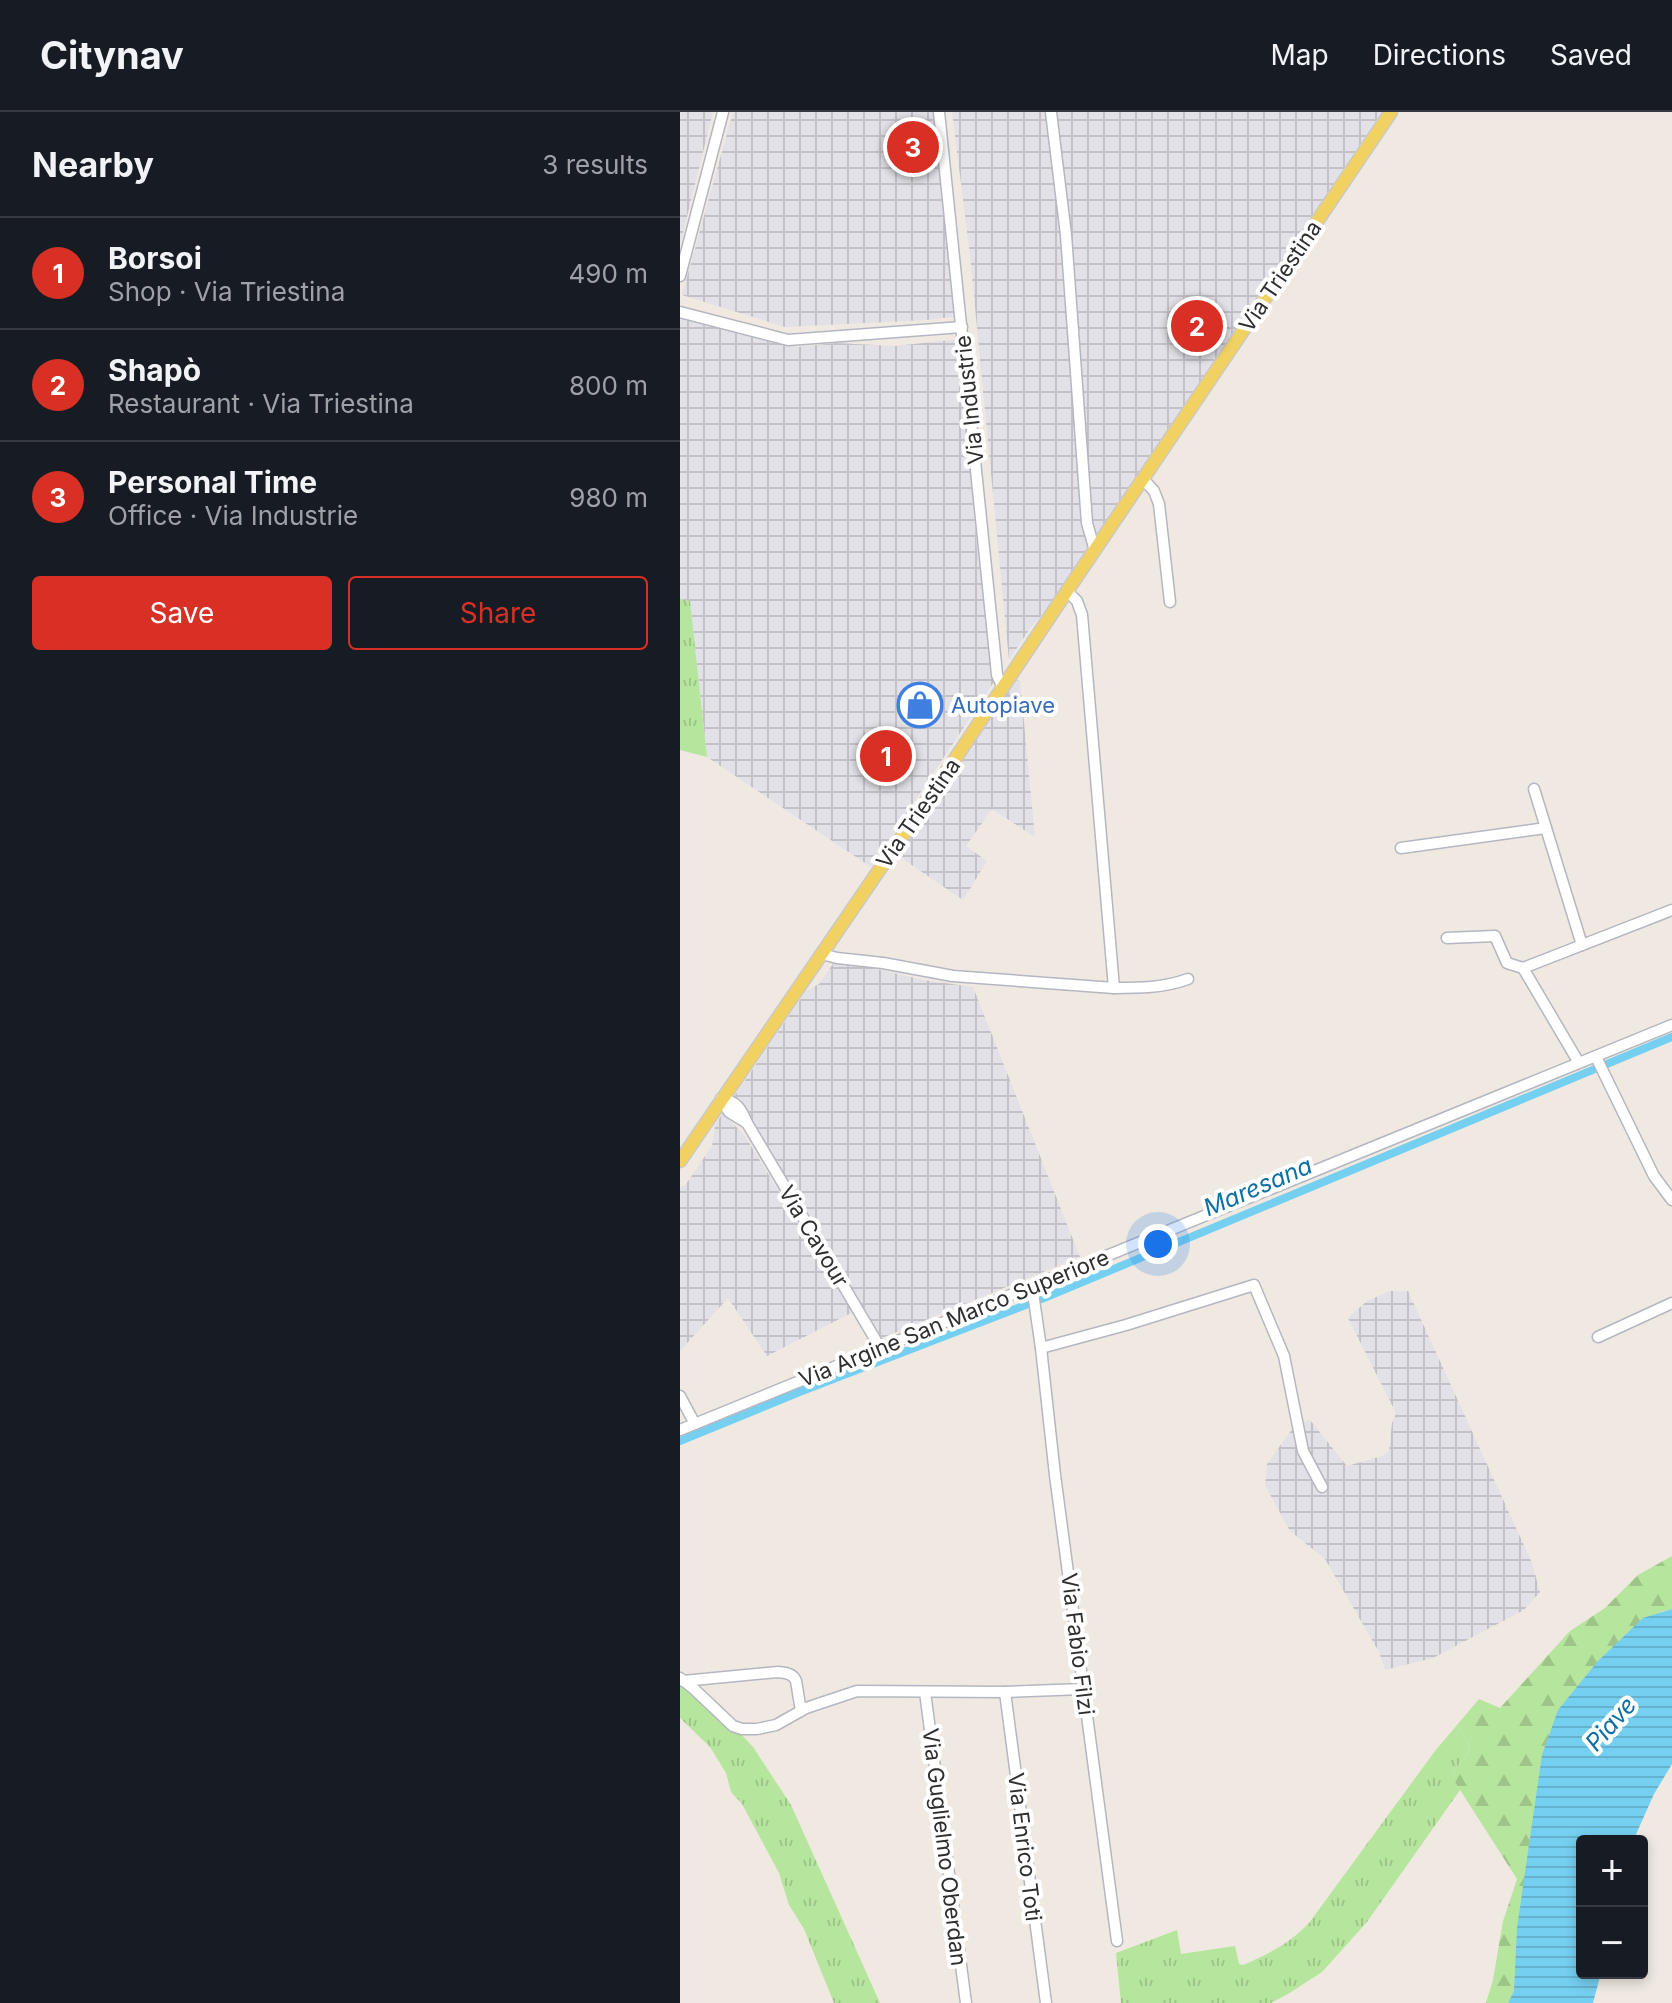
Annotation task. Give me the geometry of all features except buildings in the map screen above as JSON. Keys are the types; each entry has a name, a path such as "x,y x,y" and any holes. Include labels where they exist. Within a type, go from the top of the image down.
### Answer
{"main road":[{"name":"Via Triestina","path":"680,1161 1391,112"}],"street":[{"path":"680,276 723,112"},
{"name":"Via Industrie","path":"939,112 997,675 1003,688"},
{"path":"1051,112 1068,264 1087,523 1095,551"},
{"path":"680,312 788,340 962,327"},
{"path":"1143,479 1154,491 1159,504 1170,602"},
{"path":"1067,591 1077,601 1082,615 1114,988"},
{"path":"1534,789 1582,945"},
{"path":"1401,848 1546,828"},
{"path":"1447,938 1495,936 1507,963 1523,968 1672,910"},
{"path":"822,954 953,976 1114,988 1149,988 1173,985 1188,979"},
{"path":"1523,968 1579,1063"},
{"name":"Via Argine San Marco Superiore","path":"680,1430 1032,1289 1672,1025"},
{"path":"1597,1058 1654,1176 1672,1200"},
{"name":"Via Cavour","path":"721,1099 729,1112 747,1123 881,1349"},
{"path":"1041,1348 1254,1285 1284,1356 1303,1451 1322,1487"},
{"name":"Via Fabio Filzi","path":"1032,1289 1117,1941"},
{"path":"1598,1337 1672,1303"},
{"path":"680,1396 695,1424"},
{"path":"682,1680 789,1673 795,1677 801,1711"},
{"path":"682,1680 733,1726 742,1729 776,1725 801,1711 857,1691 1083,1689"},
{"name":"Via Guglielmo Oberdan","path":"925,1692 966,2003"},
{"name":"Via Enrico Toti","path":"1005,1692 1046,2003"}],"shaded area":[{"path":"680,112 713,112 680,245"},
{"path":"733,112 938,112 960,316 785,327 682,295"},
{"path":"952,112 1382,112 1048,608 1009,660 970,255"},
{"path":"680,313 760,339 798,347 836,343 895,346 961,339 977,549 996,679 871,867 707,757 690,602 680,599"},
{"path":"1015,680 1020,681 1035,837 992,809 966,846 987,861 963,900 897,855"},
{"path":"837,958 924,980 973,987 1080,1257 882,1338 755,1129 729,1104 806,991 819,984"},
{"path":"723,1113 745,1136 853,1312 767,1356 728,1298 680,1351 680,1188 712,1146 715,1125"},
{"path":"1390,1291 1408,1291 1532,1563 1540,1592 1524,1610 1433,1658 1385,1670 1379,1652 1325,1559 1290,1531 1265,1485 1267,1464 1295,1425 1310,1420 1347,1466 1389,1451 1396,1413 1348,1318 1367,1301"}],"green space":[{"path":"680,599 690,601 707,757 680,750"},
{"path":"1672,1556 1672,1609 1642,1623 1531,1912 1512,2003 1486,2003 1503,1921 1517,1879 1455,1782 1452,1773 1469,1750 1467,1740 1457,1725 1479,1699 1500,1708 1570,1631 1605,1608 1638,1575"},
{"path":"680,1677 712,1703 753,1747 791,1805 880,2003 834,2003 804,1929 789,1905 779,1873 742,1804 731,1792 726,1773 710,1747 680,1718"},
{"path":"1457,1725 1469,1745 1467,1754 1452,1773 1460,1790 1367,1922 1322,1972 1271,2003 1121,2003 1116,1953 1177,1930 1181,1954 1235,1946 1239,1964 1243,1965 1294,1936 1309,1923"}],"water":[{"name":"Piave","path":"1672,1609 1672,1764 1636,1835 1576,1835 1576,1979 1599,1979 1593,2003 1508,2003 1514,1991 1517,1928 1542,1755 1558,1710 1598,1661 1643,1618"}],"waterway":[{"name":"Maresana","path":"680,1441 1044,1298 1672,1037"}],"place":[{"name":"Personal Time","path":"913,147"},
{"name":"Shapò","path":"1197,326"},
{"name":"Autopiave","path":"920,705"},
{"name":"Borsoi","path":"886,756"}]}
